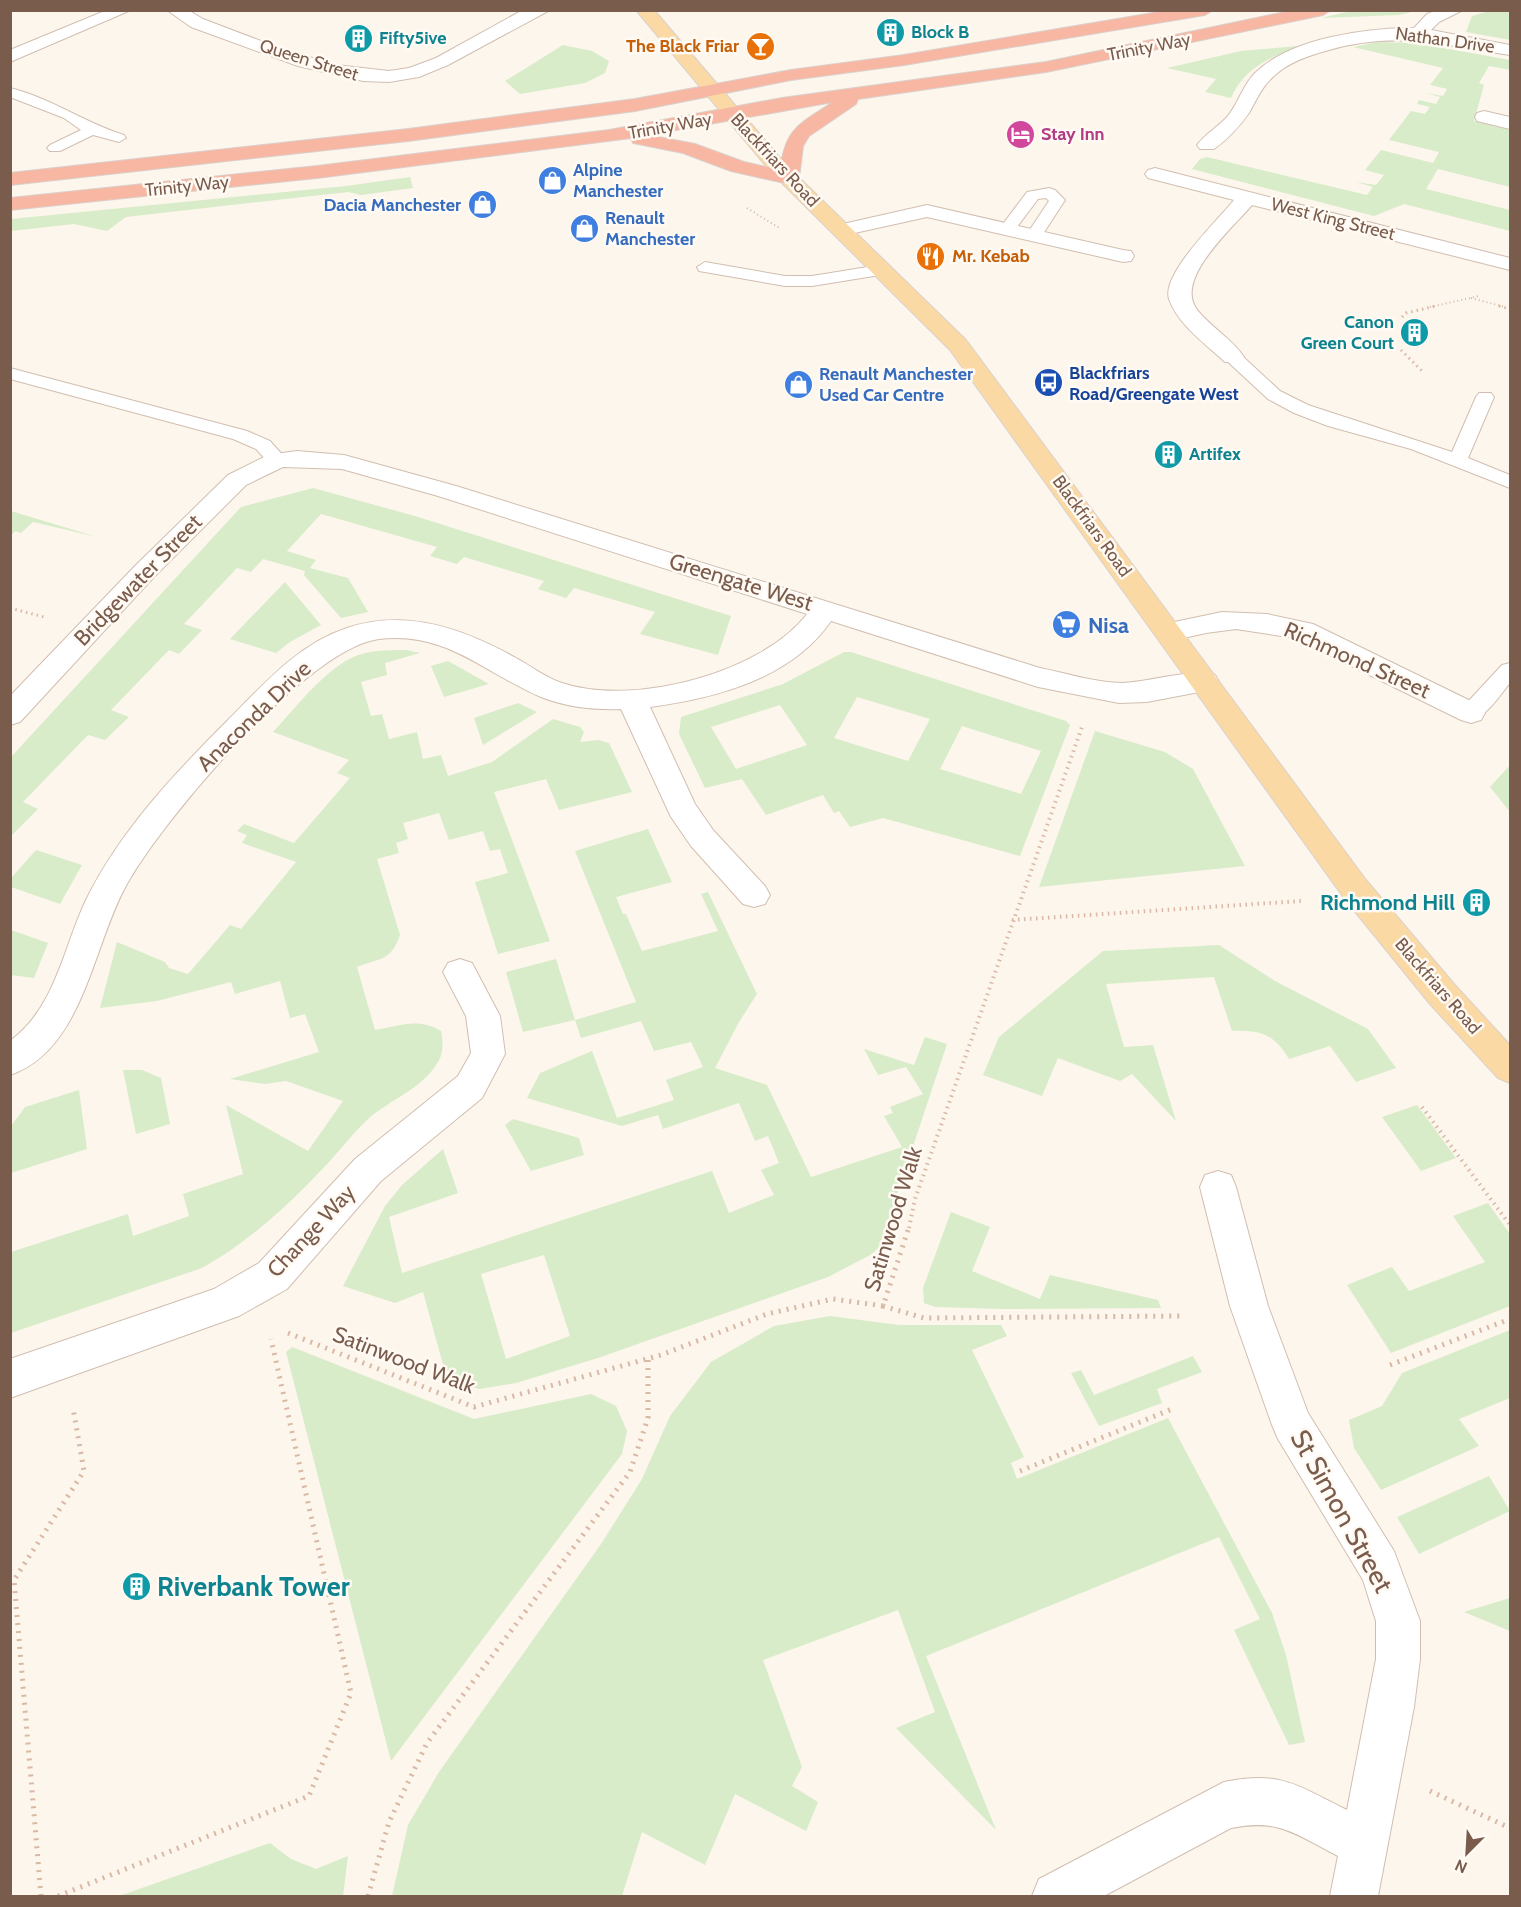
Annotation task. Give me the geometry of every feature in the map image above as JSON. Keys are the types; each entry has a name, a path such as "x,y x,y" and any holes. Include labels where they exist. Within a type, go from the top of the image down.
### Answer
{"highway":[{"name":"Trinity Way","path":"10,179 408,135 635,105 790,75 904,60 1205,10"},
{"name":"Trinity Way","path":"10,204 305,173 609,136 733,115 782,104 856,96 1057,65 1323,10"},
{"path":"609,136 688,148 738,167 789,178 793,146 802,132 856,96"}],"main road":[{"name":"Blackfriars Road","path":"644,10 756,144 880,270 958,345 1170,632 1355,889 1442,994 1510,1068"}],"street":[{"path":"10,57 123,10"},
{"name":"Queen Street","path":"175,10 197,23 341,74 369,78 403,75 420,70 528,12"},
{"path":"1419,33 1433,18 1455,10"},
{"name":"Nathan Drive","path":"1207,146 1232,122 1254,86 1265,73 1296,55 1371,34 1419,33 1510,50"},
{"path":"1484,117 1510,123"},
{"name":"West King Street","path":"1155,174 1510,264"},
{"path":"1233,357 1189,313 1180,300 1179,290 1180,283 1190,269 1247,197"},
{"path":"841,230 927,211 1123,256"},
{"name":"Greengate West","path":"277,460 297,458 344,462 447,491 1038,677 1119,693 1147,692 1205,682"},
{"name":"Bridgewater Street","path":"10,715 217,497 237,480 277,460"},
{"name":"Anaconda Drive","path":"10,1061 21,1054 61,1009 105,895 123,864 162,811 274,691 324,650 358,634 376,631 429,630 470,645 556,691 596,699 633,700 710,684 781,655 813,627 825,609"},
{"name":"Richmond Street","path":"1170,632 1221,621 1249,618 1274,623 1303,631 1471,713"},
{"path":"633,700 638,716 682,809 702,838 754,896"},
{"name":"Change Way","path":"10,1379 225,1303 273,1276 368,1170 470,1087 488,1054 483,1016 460,972"},
{"name":"St Simon Street","path":"1218,1187 1249,1306 1292,1425 1379,1566 1398,1621 1396,1675 1354,1896"},
{"path":"1056,1896 1224,1806 1247,1802 1278,1802 1365,1844"}],"lane":[{"path":"10,92 69,115 92,130 119,138"},
{"path":"55,148 92,130"},
{"path":"1008,228 1034,195 1049,193 1057,200 1035,234"},
{"path":"705,267 785,281 803,281 880,270"},
{"path":"1233,357 1274,395 1301,409 1458,460 1510,482"},
{"path":"10,373 240,435 263,445 277,460"},
{"path":"1458,460 1485,397"},
{"path":"1471,713 1510,670"}],"path":[{"path":"1402,317 1406,313 1479,296"},
{"path":"1469,298 1510,309"},
{"path":"1401,350 1422,371"},
{"path":"10,608 54,620"},
{"name":"Satinwood Walk","path":"288,1333 474,1407 648,1358 767,1314 833,1299 883,1306 914,1213 915,1199 1084,720"},
{"path":"1012,920 1301,901"},
{"path":"1422,1107 1510,1225"},
{"path":"883,1306 924,1318 1181,1316"},
{"path":"1390,1365 1510,1319"},
{"path":"58,1896 309,1796 351,1693 271,1339"},
{"path":"368,1896 389,1822 426,1743 630,1472 648,1418 648,1358"},
{"path":"41,1896 14,1580 84,1471 73,1408"},
{"path":"1020,1471 1172,1408"},
{"path":"1424,1788 1510,1828"}],"green space":[{"path":"1351,11 1416,11 1399,15 1321,18"},
{"path":"1489,11 1510,11 1510,40 1466,32 1472,16"},
{"path":"1378,42 1416,43 1510,60 1510,70 1489,66 1479,83 1484,85 1474,121 1510,130 1510,187 1438,169 1426,189 1510,210 1510,231 1404,204 1374,216 1192,169 1200,159 1207,157 1367,195 1373,187 1356,182 1376,185 1384,175 1365,170 1381,150 1433,163 1439,152 1389,140 1411,111 1425,114 1430,107 1417,104 1419,100 1436,104 1440,97 1425,93 1443,96 1447,89 1430,85 1443,68 1353,47"},
{"path":"563,45 592,51 609,61 605,73 585,83 520,94 505,81"},
{"path":"1298,46 1259,65 1243,79 1231,98 1205,92 1216,79 1167,68 1241,51"},
{"path":"410,177 413,188 361,195 348,192 126,217 107,231 74,224 11,231 11,219 346,186"},
{"path":"313,488 415,516 731,616 718,655 640,634 655,612 574,588 566,598 538,589 544,581 464,557 457,564 430,556 437,547 321,514 287,551 316,560 310,568 348,578 368,612 341,618 304,575 305,571 263,559 251,572 237,568 184,624 202,630 179,654 169,650 111,710 129,717 105,740 88,735 23,802 38,809 11,836 11,757 241,507"},
{"path":"11,511 97,537 33,522 21,533 15,531 11,536"},
{"path":"285,582 321,625 290,642 276,653 230,639"},
{"path":"407,650 420,653 385,663 387,675 361,682 371,716 382,714 389,739 417,732 423,759 441,755 448,776 492,762 553,719 580,727 584,732 580,742 598,740 609,743 632,792 559,810 546,779 494,792 550,941 498,954 475,882 508,873 500,849 490,851 483,831 449,840 439,813 403,823 408,839 396,843 399,853 377,859 400,935 389,954 357,967 375,1030 417,1023 441,1031 443,1042 438,1062 415,1087 368,1119 285,1207 219,1258 202,1268 11,1333 11,1252 128,1214 133,1236 189,1216 183,1194 243,1174 226,1105 308,1151 343,1101 286,1081 265,1084 230,1079 319,1052 305,1014 290,1018 280,981 235,994 231,982 157,1001 100,1008 117,942 165,962 169,968 188,974 230,925 241,929 296,862 242,843 247,835 237,831 244,824 294,843 350,778 337,773 349,760 273,732 315,686 339,665 365,653"},
{"path":"844,652 851,652 1066,721 1070,725 1020,856 883,818 850,827 839,811 834,813 823,795 766,815 742,779 705,788 679,734 681,717 783,684","holes":["857,697 930,719 908,761 834,738","780,705 807,745 736,769 711,727","962,726 1041,751 1021,794 940,769"]},
{"path":"448,661 489,684 444,697 431,666"},
{"path":"518,703 537,712 483,745 474,718"},
{"path":"1095,731 1165,752 1193,769 1245,866 1039,887"},
{"path":"1510,765 1510,812 1490,787"},
{"path":"648,829 672,882 616,897 623,914 626,914 642,951 718,931 701,894 708,892 757,994 739,1022 715,1068 767,1085 811,1177 902,1147 884,1116 893,1113 890,1107 923,1094 906,1067 878,1075 864,1049 914,1065 925,1037 947,1044 880,1246 872,1254 828,1277 598,1358 516,1383 479,1389 447,1379 423,1292 395,1303 343,1286 385,1206 402,1185 443,1149 458,1193 389,1217 402,1273 712,1171 729,1213 774,1195 761,1170 779,1163 768,1136 755,1141 739,1103 663,1129 658,1115 622,1126 527,1098 540,1073 592,1051 617,1118 674,1100 666,1080 703,1067 691,1042 654,1051 641,1021 581,1038 575,1020 636,1002 575,851","holes":["544,1255 570,1336 506,1359 481,1274"]},
{"path":"36,850 82,865 60,904 11,887 11,878"},
{"path":"11,930 48,943 34,978 11,975"},
{"path":"1219,945 1275,981 1368,1029 1396,1068 1356,1082 1330,1046 1289,1059 1278,1044 1266,1035 1251,1031 1232,1031 1214,977 1106,984 1124,1047 1153,1045 1176,1121 1132,1074 1120,1081 1058,1058 1042,1096 983,1075 999,1037 1103,951"},
{"path":"556,959 575,1020 523,1032 506,972"},
{"path":"123,1070 142,1070 161,1078 170,1124 136,1134"},
{"path":"79,1090 87,1149 11,1173 11,1126 25,1107"},
{"path":"1417,1105 1456,1158 1421,1171 1382,1117"},
{"path":"513,1119 579,1138 584,1155 531,1171 505,1125"},
{"path":"1488,1203 1510,1234 1510,1306 1391,1353 1347,1285 1392,1267 1409,1291 1485,1262 1453,1216"},
{"path":"951,1212 990,1227 972,1271 1040,1299 1050,1275 1158,1300 1161,1308 1002,1309 935,1307 924,1303 923,1288"},
{"path":"830,1316 899,1325 1001,1325 1007,1336 972,1350 1024,1457 1011,1463 1017,1479 1168,1418 1272,1613 1286,1655 1305,1742 1289,1745 1234,1630 1260,1619 1219,1537 926,1656 996,1830 896,1728 935,1712 898,1610 763,1660 802,1767 792,1786 818,1802 806,1831 735,1794 705,1865 642,1832 622,1896 392,1896 408,1825 439,1772 601,1544 642,1479 670,1416 711,1362 774,1326"},
{"path":"1510,1330 1510,1398 1459,1419 1479,1446 1381,1490 1354,1448 1349,1420 1382,1406 1402,1373"},
{"path":"292,1347 474,1419 591,1394 616,1406 627,1431 622,1454 391,1761 286,1352"},
{"path":"1193,1356 1202,1372 1157,1389 1162,1403 1099,1426 1071,1373 1081,1370 1094,1395"},
{"path":"1489,1476 1510,1511 1419,1554 1397,1517"},
{"path":"1510,1598 1510,1631 1464,1612"},
{"path":"270,1843 291,1859 316,1869 348,1856 343,1896 119,1896"}],"place":[{"name":"Block B","path":"890,32"},
{"name":"Fifty5ive","path":"358,38"},
{"name":"The Black Friar","path":"760,46"},
{"name":"Stay Inn","path":"1020,134"},
{"name":"Alpine Manchester","path":"552,180"},
{"name":"Dacia Manchester","path":"482,205"},
{"name":"Renault Manchester","path":"584,228"},
{"name":"Mr. Kebab","path":"931,256"},
{"name":"Canon Green Court","path":"1415,332"},
{"name":"Blackfriars Road/Greengate West","path":"1048,383"},
{"name":"Renault Manchester Used Car Centre","path":"798,384"},
{"name":"Artifex","path":"1168,454"},
{"name":"Nisa","path":"1067,625"},
{"name":"Richmond Hill","path":"1476,902"},
{"name":"Riverbank Tower","path":"136,1586"}]}
